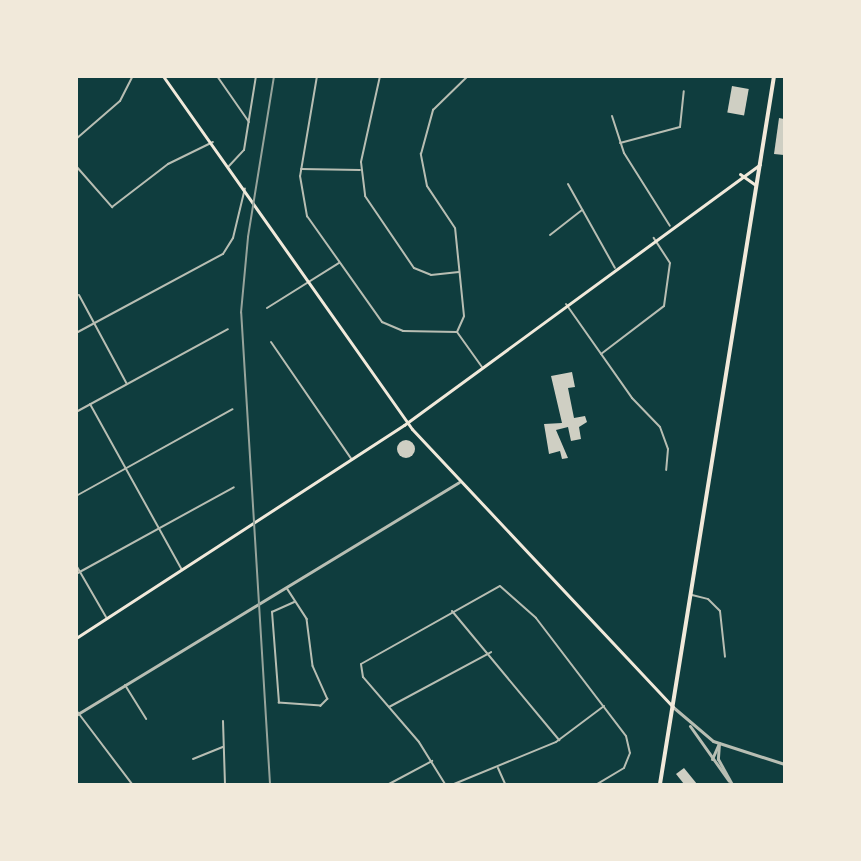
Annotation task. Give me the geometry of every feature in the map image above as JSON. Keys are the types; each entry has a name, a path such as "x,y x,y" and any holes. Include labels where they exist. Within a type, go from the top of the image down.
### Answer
{"main road":[{"path":"163,76 213,142 408,422 459,482 673,707"},
{"path":"660,784 774,76"},
{"path":"76,638 408,422 738,175 760,164"},
{"path":"738,175 749,176 756,186"}],"street":[{"path":"76,139 120,101 133,76"},
{"path":"217,76 249,122"},
{"path":"229,166 243,153 256,76"},
{"path":"317,76 301,169 305,210 339,263 386,325 408,331 457,332"},
{"path":"380,76 360,170 367,201 411,266 427,274 459,272"},
{"path":"457,332 464,316 455,228 427,186 421,154 433,110 468,76"},
{"path":"620,143 678,128 684,91"},
{"path":"612,116 620,143 670,226"},
{"path":"76,166 112,207 173,161 213,142"},
{"path":"301,169 360,170"},
{"path":"568,184 615,268"},
{"path":"76,333 223,254 233,238 245,188"},
{"path":"550,235 582,210"},
{"path":"601,354 664,306 669,261 654,238"},
{"path":"267,308 339,263"},
{"path":"79,295 127,384"},
{"path":"566,304 601,354 660,427 668,449 666,470"},
{"path":"76,412 228,329"},
{"path":"457,332 482,367"},
{"path":"271,342 352,460"},
{"path":"90,404 182,570"},
{"path":"76,496 233,409"},
{"path":"132,784 77,713 459,482"},
{"path":"76,574 234,487"},
{"path":"76,565 106,618"},
{"path":"445,784 432,761 362,675 362,661 496,586 523,604 626,736 630,753 622,771 597,784"},
{"path":"690,594 708,599 720,611 725,657"},
{"path":"452,610 491,652 559,740"},
{"path":"389,707 491,652"},
{"path":"125,685 146,719"},
{"path":"454,784 559,740 604,706"},
{"path":"673,707 689,724 730,783"},
{"path":"223,720 225,784"},
{"path":"689,724 719,743 784,764"},
{"path":"712,760 719,743"},
{"path":"719,743 718,759 730,783"},
{"path":"193,759 223,747"},
{"path":"389,784 432,761"},
{"path":"497,766 505,784"}],"lane":[{"path":"286,587 306,619 313,666 328,699 321,706 279,703 272,612 294,602"}],"building":[{"path":"732,86 749,89 744,116 727,113"},
{"path":"779,118 784,119 784,155 774,154"},
{"path":"572,372 575,387 568,388 574,418 585,416 587,422 579,427 581,439 571,441 568,427 556,430 568,458 562,459 560,451 549,454 544,424 562,423 551,376"},
{"path":"406,440 412,443 415,449 412,455 406,458 400,455 397,449 400,443"},
{"path":"684,768 697,784 684,784 676,774"}],"railway":[{"path":"270,784 241,313 248,237 274,76"}]}
